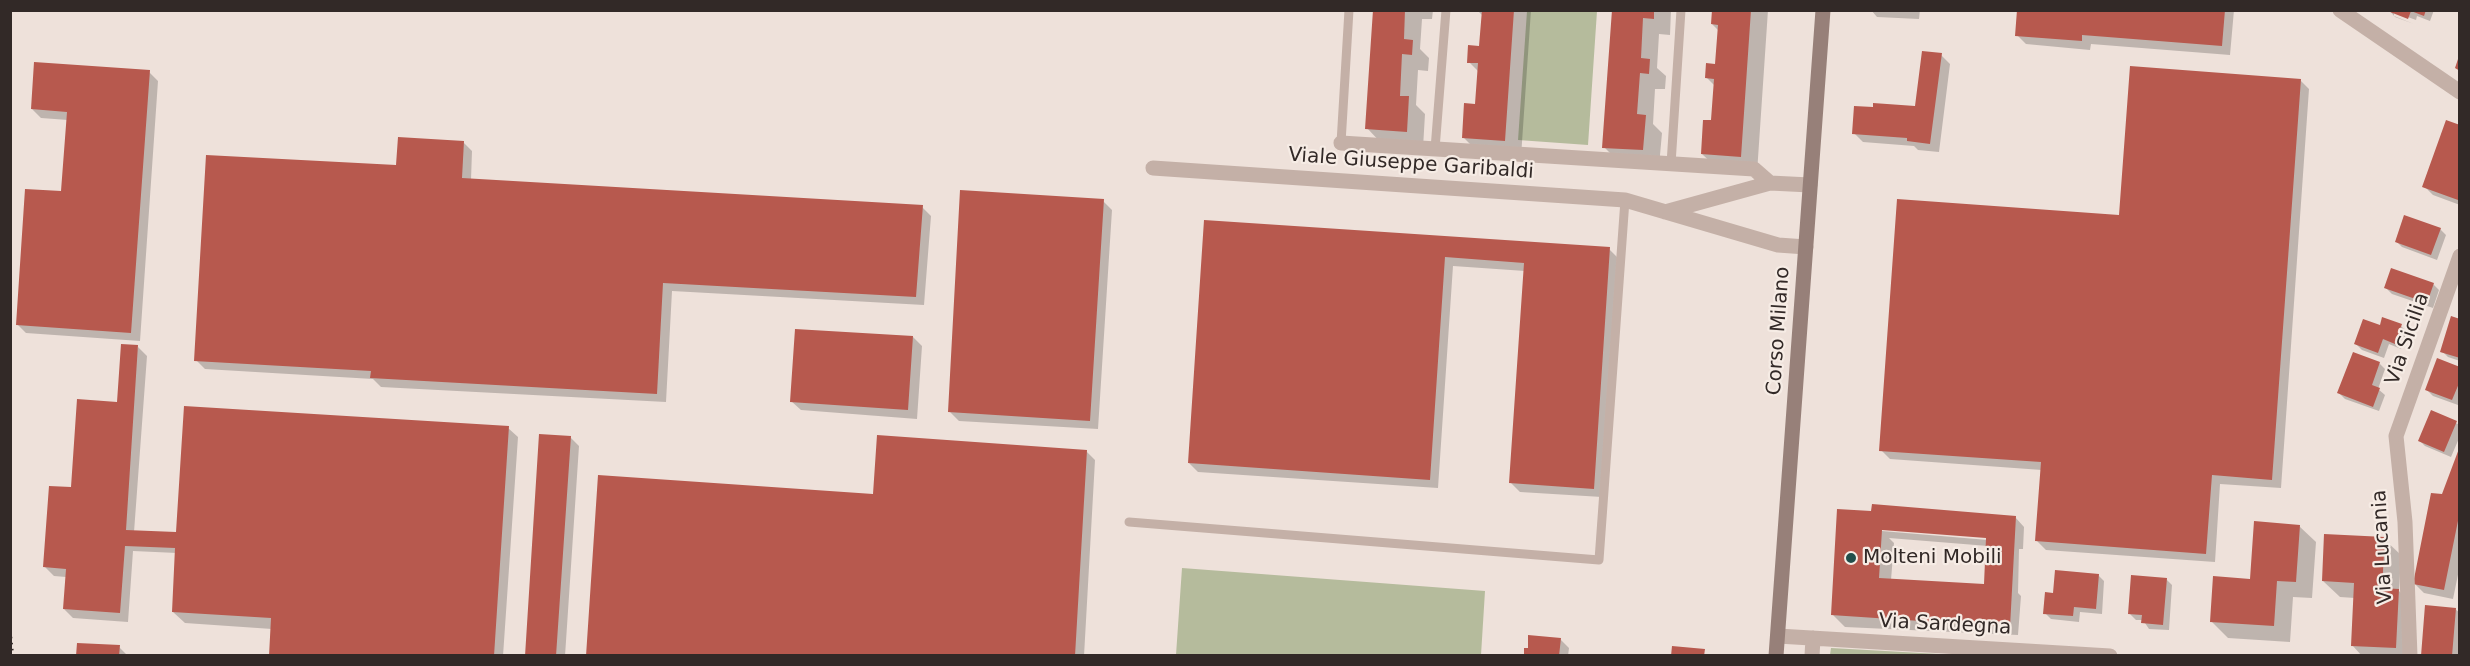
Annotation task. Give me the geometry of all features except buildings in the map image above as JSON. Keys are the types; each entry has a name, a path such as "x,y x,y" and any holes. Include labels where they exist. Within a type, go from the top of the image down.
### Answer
{"main road":[{"name":"Corso Milano","path":"1776,656 1823,10"}],"street":[{"path":"2340,10 2460,92"},
{"name":"Viale Giuseppe Garibaldi","path":"1341,143 1754,169 1770,183"},
{"name":"Viale Giuseppe Garibaldi","path":"1153,168 1625,200 1778,245 1806,247"},
{"name":"Viale Giuseppe Garibaldi","path":"1665,212 1770,183 1810,185"},
{"name":"Via Sicilia","path":"2396,436 2460,256"},
{"name":"Via Lucania","path":"2396,436 2405,522 2410,656"},
{"name":"Via Sardegna","path":"1778,636 2110,656"},
{"path":"1812,656 1813,638"}],"lane":[{"name":"Viale Giuseppe Garibaldi","path":"1341,143 1349,10"},
{"name":"Viale Giuseppe Garibaldi","path":"1435,149 1446,10"},
{"path":"1671,164 1681,10"},
{"path":"1129,522 1599,560 1625,200"}],"green space":[{"path":"1527,11 1597,11 1588,145 1518,140"},
{"path":"1182,568 1485,591 1481,655 1176,655"},
{"path":"1831,648 1957,655 1830,655"}],"railway":[{"path":"10,637 12,656"}],"place":[{"name":"Molteni Mobili","path":"1851,558"}]}
